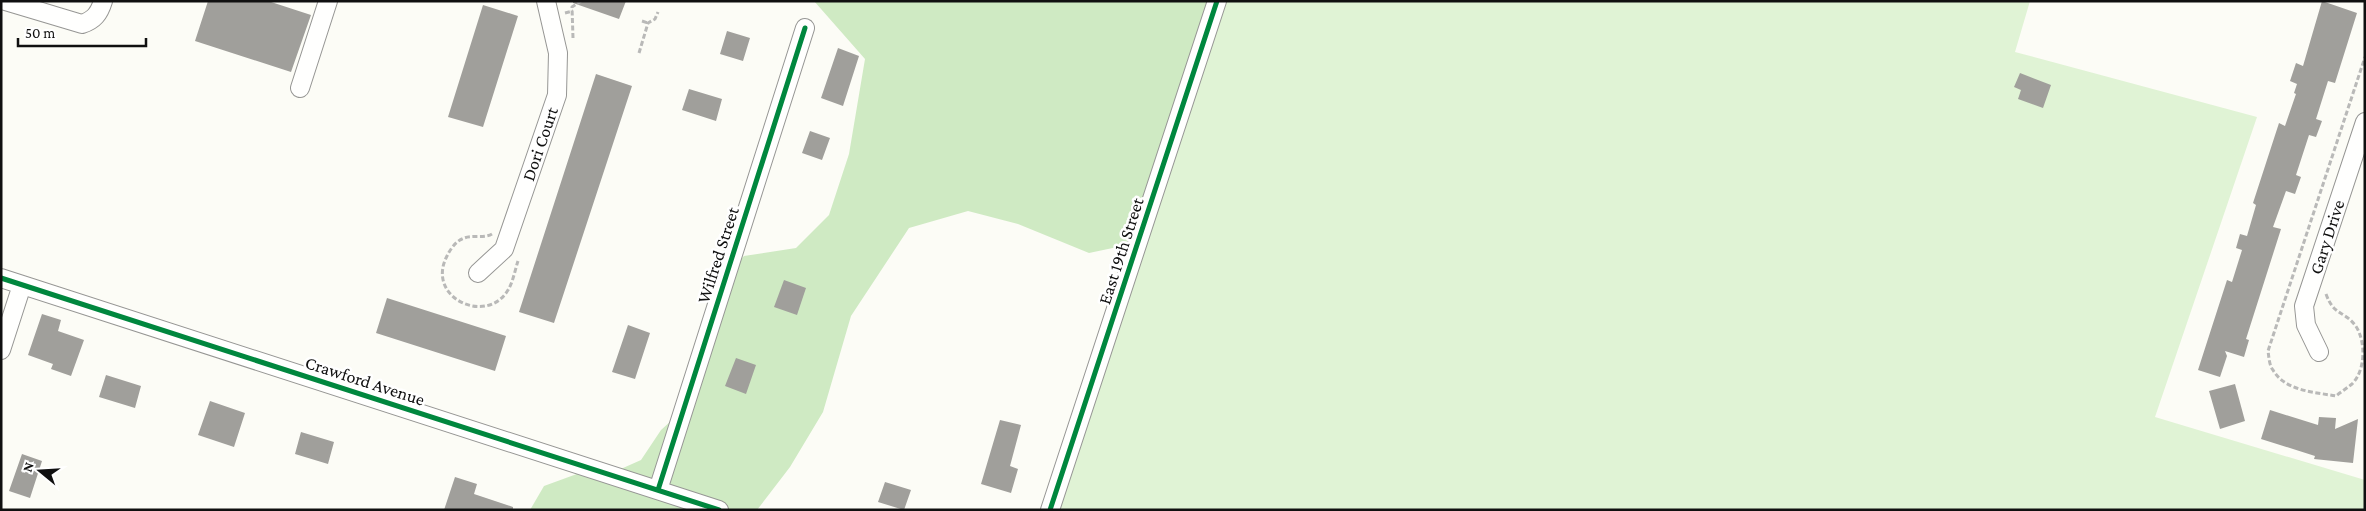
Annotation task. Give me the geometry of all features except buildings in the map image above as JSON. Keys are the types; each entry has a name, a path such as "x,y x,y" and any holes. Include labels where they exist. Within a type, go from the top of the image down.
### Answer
{"street":[{"path":"6,1 82,24 91,22 99,12 103,1"},
{"path":"300,88 328,1"},
{"name":"Dori Court","path":"478,273 504,249 557,95 558,53 546,1"},
{"name":"East 19th Street","path":"1050,510 1218,1"},
{"name":"Wilfred Street","path":"658,490 805,28"},
{"name":"Gary Drive","path":"2319,352 2306,325 2304,306 2365,122"},
{"name":"Crawford Avenue","path":"1,278 720,510"},
{"path":"1,350 22,285"}],"path":[{"path":"573,11 572,7 581,1"},
{"path":"638,53 648,23 655,19 658,12"},
{"path":"642,21 648,23"}],"green space":[{"path":"814,1 1208,1 1127,245 1089,253 1018,224 968,211 909,228 851,316 823,412 790,467 757,510 530,510 544,486 585,471 614,472 641,460 661,430 682,411 715,288 744,256 796,248 829,215 849,154 865,59"},
{"path":"1208,1 2030,1 2015,52 2257,117 2155,417 2365,480 2365,510 1041,510"}],"cycle path":[{"path":"1050,510 1217,1"},
{"path":"658,490 805,28"},
{"path":"1,278 719,510"}]}
